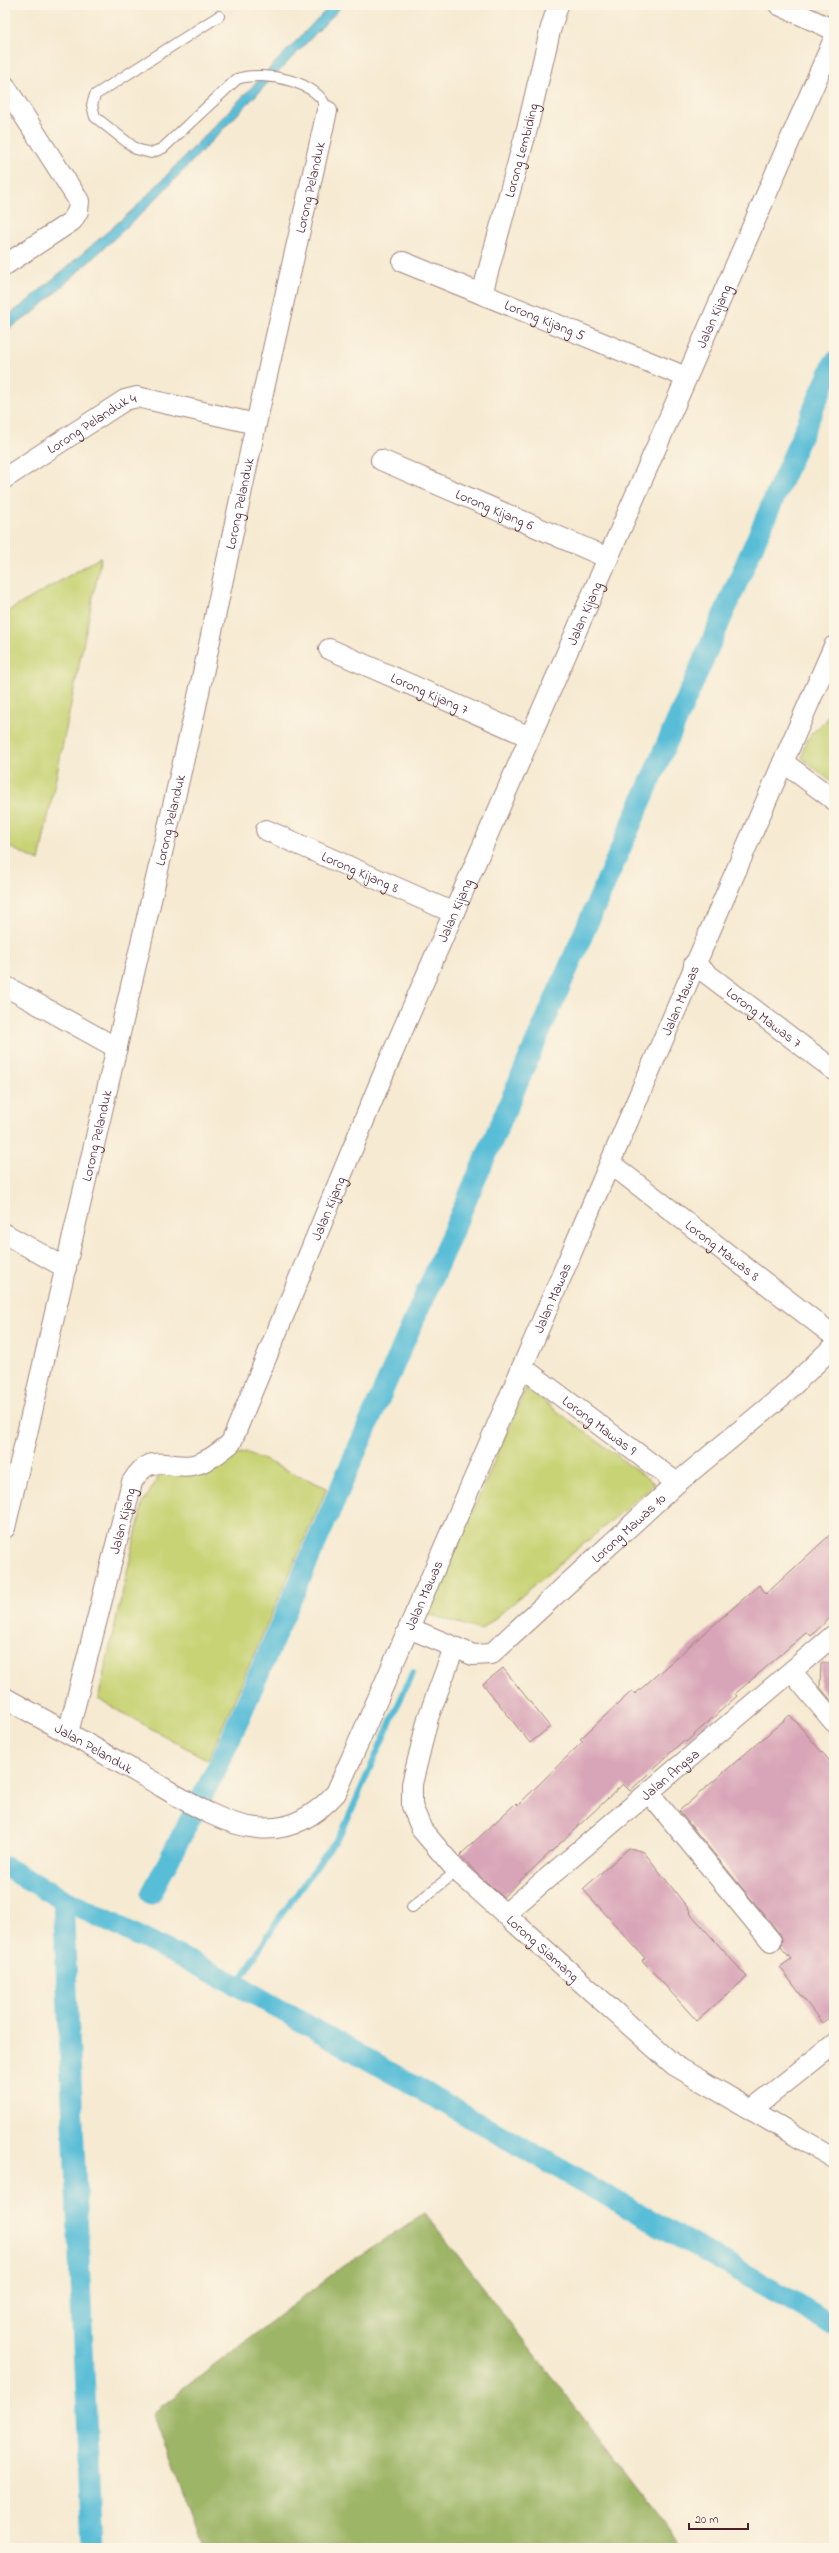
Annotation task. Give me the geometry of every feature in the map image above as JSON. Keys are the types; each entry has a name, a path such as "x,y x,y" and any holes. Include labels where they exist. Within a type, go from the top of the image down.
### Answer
{"street":[{"name":"Lorong Lembiding","path":"482,294 528,125 550,31 558,5"},
{"path":"779,5 834,30"},
{"name":"Jalan Kijang","path":"68,1733 132,1482 144,1466 163,1462 191,1465 210,1460 230,1444 380,1082 834,39"},
{"path":"5,86 80,201 78,211 72,221 5,265"},
{"name":"Lorong Pelanduk","path":"5,1528 9,1489 66,1268 195,711 256,424 327,111"},
{"name":"Lorong Kijang 5","path":"403,262 686,377"},
{"name":"Lorong Pelanduk 4","path":"5,478 125,400 138,397 256,424"},
{"name":"Lorong Kijang 6","path":"381,460 608,558"},
{"name":"Jalan Mawas","path":"183,1798 238,1825 258,1828 295,1824 309,1818 336,1793 611,1164 694,964 834,646"},
{"name":"Lorong Kijang 7","path":"329,649 530,737"},
{"path":"783,762 834,800"},
{"name":"Lorong Kijang 8","path":"266,830 454,913"},
{"name":"Lorong Mawas 7","path":"694,964 834,1070"},
{"path":"5,986 117,1048"},
{"name":"Lorong Mawas 8","path":"611,1164 834,1336"},
{"path":"5,1234 66,1268"},
{"name":"Lorong Mawas 10","path":"409,1628 473,1655 491,1654 677,1483 782,1396 834,1346"},
{"name":"Lorong Mawas 9","path":"522,1368 677,1483"},
{"name":"Jalan Angsa","path":"506,1914 834,1635"},
{"name":"Lorong Siamang","path":"454,1648 428,1718 412,1784 412,1806 422,1830 457,1870 674,2065 834,2158"},
{"path":"792,1672 834,1722"},
{"name":"Jalan Pelanduk","path":"5,1698 183,1798"},
{"path":"649,1792 771,1941"},
{"path":"751,2110 834,2044"}],"lane":[{"path":"219,16 95,95 92,105 95,117 136,149 151,153 163,148 237,79 249,75 260,74 285,80 321,96 327,111"},
{"path":"412,1907 457,1870"}],"green space":[{"path":"101,557 39,861 5,845 5,613"},
{"path":"834,699 834,784 802,758 805,744 812,733 826,721"},
{"path":"526,1388 655,1484 481,1630 428,1614"},
{"path":"246,1452 327,1488 208,1760 98,1699 143,1503 167,1463 209,1461"},
{"path":"425,2213 666,2525 682,2548 202,2548 153,2413 343,2266"}],"water":[{"path":"331,5 343,5 143,212 33,313 5,331 5,317 23,305 135,208"}],"building":[{"path":"834,1531 834,1614 811,1636 807,1632 735,1694 737,1696 686,1742 684,1740 630,1791 623,1784 503,1897 478,1875 460,1855 516,1803 518,1805 583,1741 580,1739 632,1691 635,1694 759,1585 766,1594"},
{"path":"821,1663 834,1663 834,1704 820,1687"},
{"path":"503,1668 550,1727 530,1743 483,1684"},
{"path":"790,1715 834,1766 834,2014 822,2023 780,1967 791,1959 781,1947 782,1939 780,1934 679,1811"},
{"path":"629,1848 644,1852 691,1912 690,1913 747,1977 697,2021 642,1960 645,1958 583,1889"}],"waterway":[{"path":"151,1894 218,1766 834,362"},
{"path":"237,1985 279,1918 342,1832 412,1673"},
{"path":"5,1867 63,1899 237,1985 834,2325"},
{"path":"63,1899 92,2548"}]}
